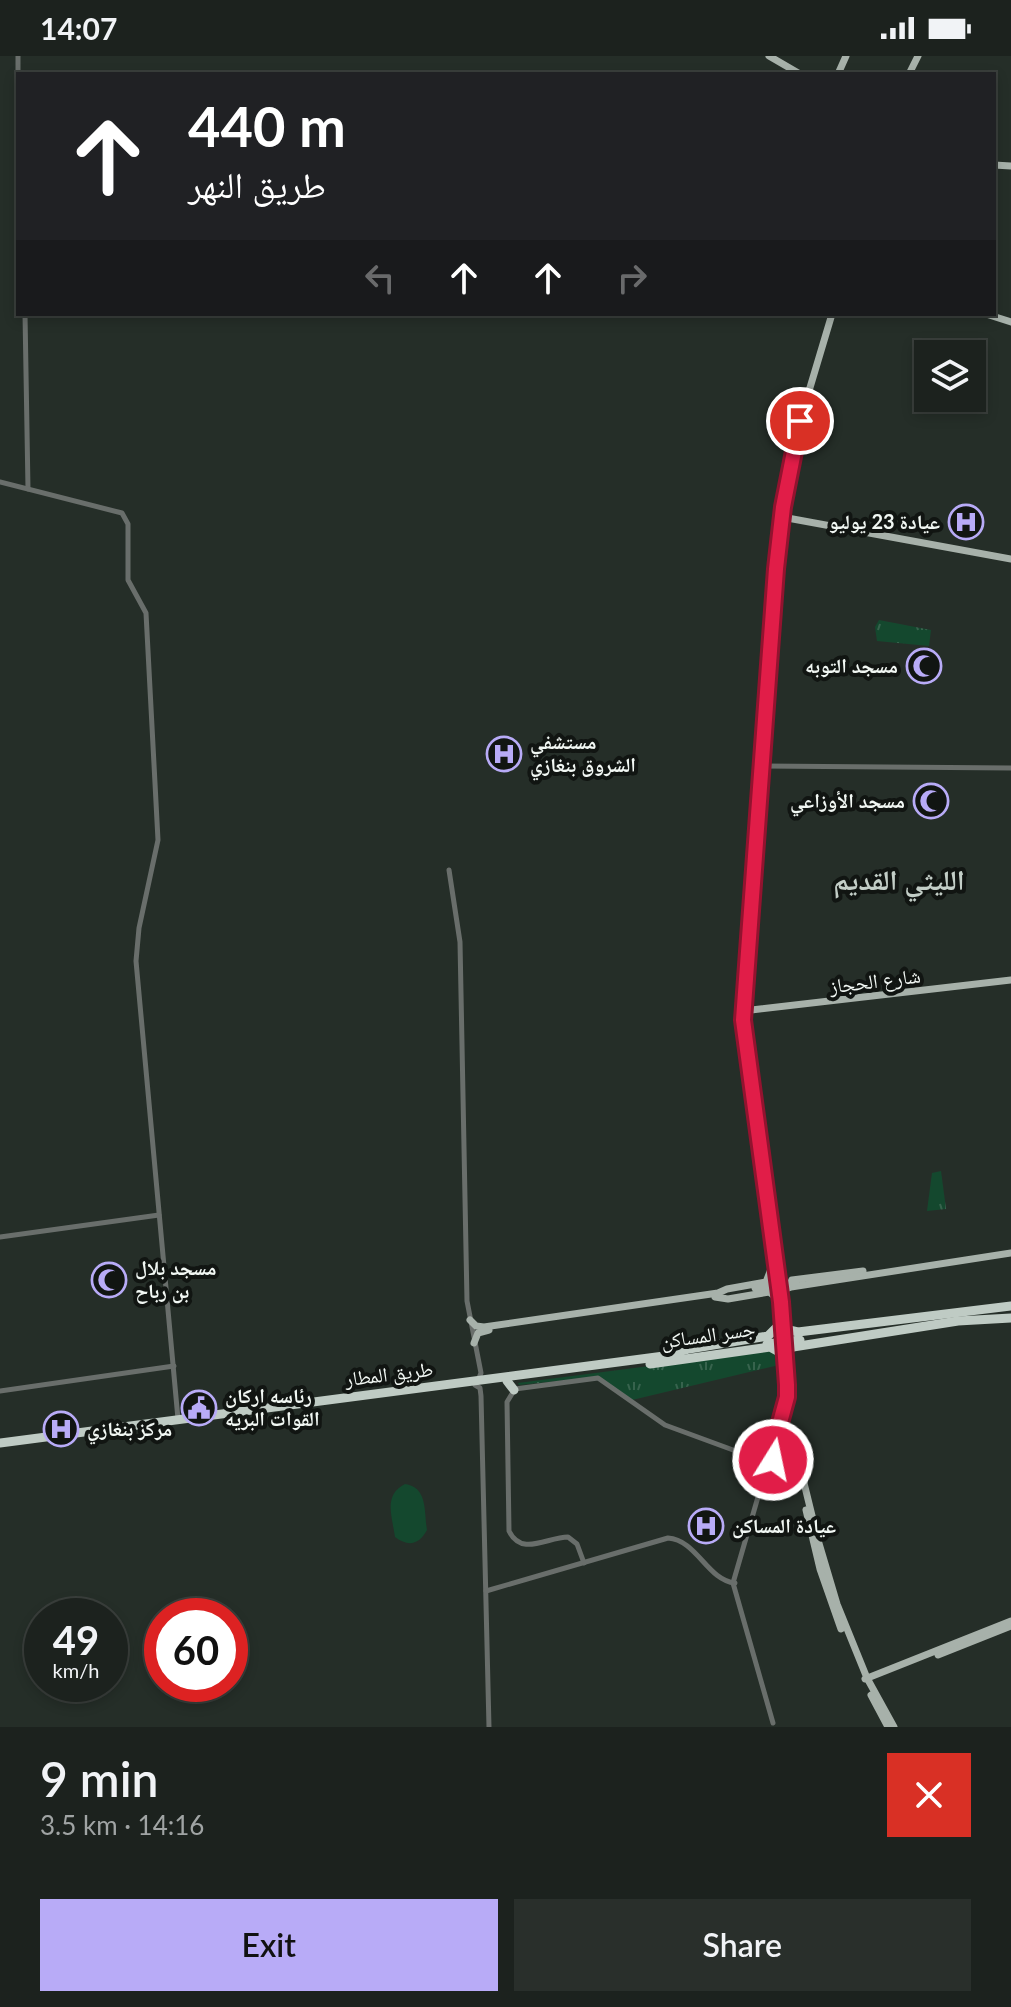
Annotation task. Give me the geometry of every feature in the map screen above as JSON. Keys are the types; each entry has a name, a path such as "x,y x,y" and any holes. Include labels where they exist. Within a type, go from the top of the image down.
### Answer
{"highway":[{"path":"894,1325 798,1346 782,1354 766,1342 780,1329 798,1332 894,1325 1011,1311"},
{"name":"جسر المساكن","path":"664,1356 894,1325"},
{"name":"جسر المساكن","path":"623,1366 894,1325"},
{"path":"798,1332 798,1346"},
{"name":"طريق المطار","path":"0,1446 664,1356 689,1349 766,1342"},
{"name":"طريق المطار","path":"0,1446 483,1380 513,1385 623,1366 699,1359 766,1342"}],"main road":[{"path":"769,56 797,72"},
{"path":"830,316 800,421 785,516 764,718 763,766 756,821 743,1011 777,1274 785,1392 768,1460 795,1474 805,1485 831,1586 891,1727"},
{"path":"778,1298 740,1020 775,557 787,469 799,412 830,316"},
{"path":"785,516 1011,557"},
{"name":"شارع الحجاز","path":"743,1011 1011,980"},
{"path":"474,1343 478,1333 484,1330 1011,1250"},
{"path":"721,1295 727,1289 765,1282 769,1279 773,1264"},
{"path":"777,1274 789,1281 845,1276"},
{"path":"778,1298 789,1287 845,1276"},
{"path":"721,1295 728,1299 769,1292 778,1298"},
{"path":"470,1320 476,1326 484,1327 568,1317"},
{"path":"869,1680 1011,1624"}],"street":[{"path":"25,316 28,489"},
{"path":"0,482 124,515 128,524 128,580 146,613 158,840 139,928 136,961 178,1420"},
{"path":"763,766 1011,768"},
{"path":"449,870 460,942 466,1297 483,1380 481,1396"},
{"path":"0,1237 159,1215"},
{"path":"0,1391 174,1366"},
{"path":"584,1563 577,1544 568,1537 526,1546 514,1540 509,1531 507,1402 513,1385 598,1378 665,1425 768,1460 734,1583 773,1725"},
{"path":"483,1380 480,1388 489,1727"},
{"path":"486,1591 664,1539 674,1539 686,1546 718,1576 734,1583"}],"green space":[{"path":"879,620 931,630 929,646 877,641 875,627"},
{"path":"941,1171 946,1209 927,1211 932,1173"},
{"path":"774,1350 779,1365 632,1400 598,1377 518,1383"},
{"path":"405,1484 418,1490 425,1508 427,1530 413,1543 395,1537 391,1514 391,1500"}],"place":[{"name":"عيادة 23 يوليو","path":"966,522"},
{"name":"مسجد التوبه","path":"924,666"},
{"name":"مستشفي الشروق بنغازي","path":"504,754"},
{"name":"مسجد الأوزاعي","path":"931,801"},
{"name":"مسجد بلال بن رباح","path":"109,1280"},
{"name":"رئاسه اركان القوات البريه","path":"199,1408"},
{"name":"مركز بنغازي","path":"61,1429"},
{"name":"عيادة المساكن","path":"706,1526"}],"district":[{"name":"الليثي القديم","path":"899,880"}],"route":[{"path":"773,1460 772,1452 787,1397 787,1385 781,1302 743,1011 776,569 783,507 800,421"}]}
